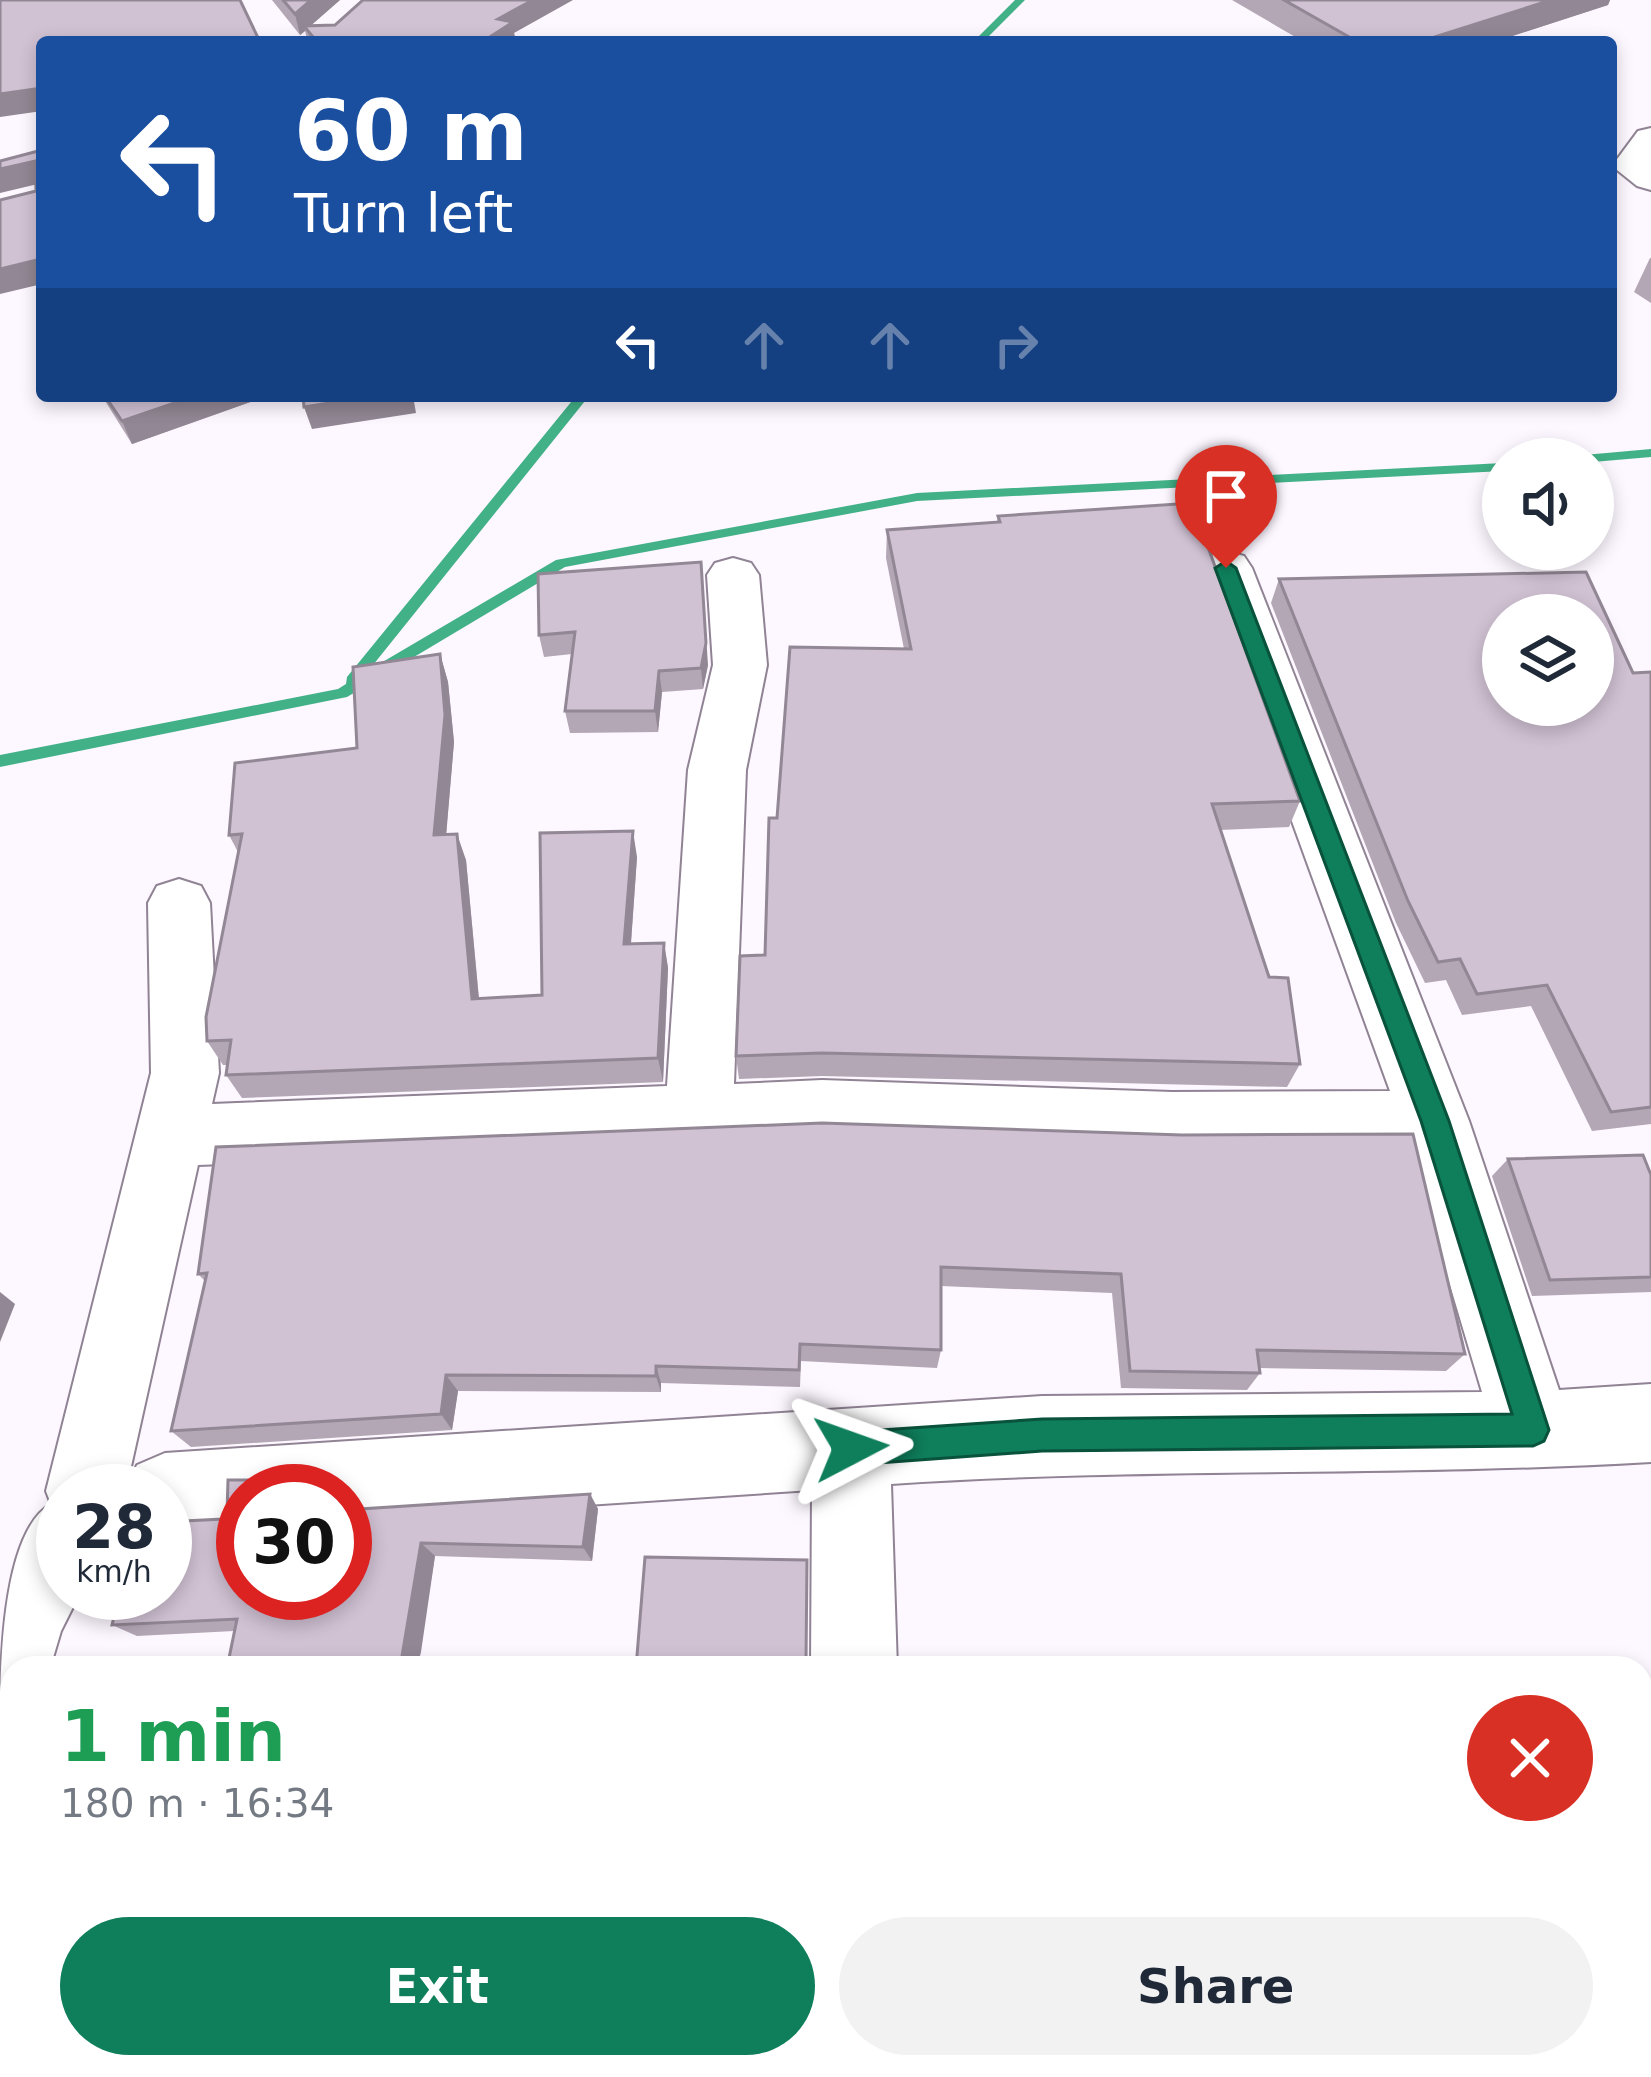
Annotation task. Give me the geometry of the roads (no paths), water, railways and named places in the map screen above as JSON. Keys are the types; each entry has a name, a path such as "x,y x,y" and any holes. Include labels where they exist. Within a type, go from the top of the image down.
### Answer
{"street":[{"path":"1651,139 1631,166 1651,178"},
{"path":"1226,568 1435,1121 1533,1430"},
{"path":"699,1112 717,770 740,665 733,574"},
{"path":"93,1464 185,1073 179,903"},
{"path":"172,1136 822,1110 1172,1122 1435,1121"},
{"path":"192,1491 1042,1435 1533,1430 1645,1438"},
{"path":"851,1448 854,1656"},
{"path":"11,1656 36,1592"}],"waterway":[{"path":"984,36 1020,0"},
{"path":"352,681 578,402"},
{"path":"1614,456 1651,453"},
{"path":"0,761 342,693 561,563 917,497 1482,468"}]}
